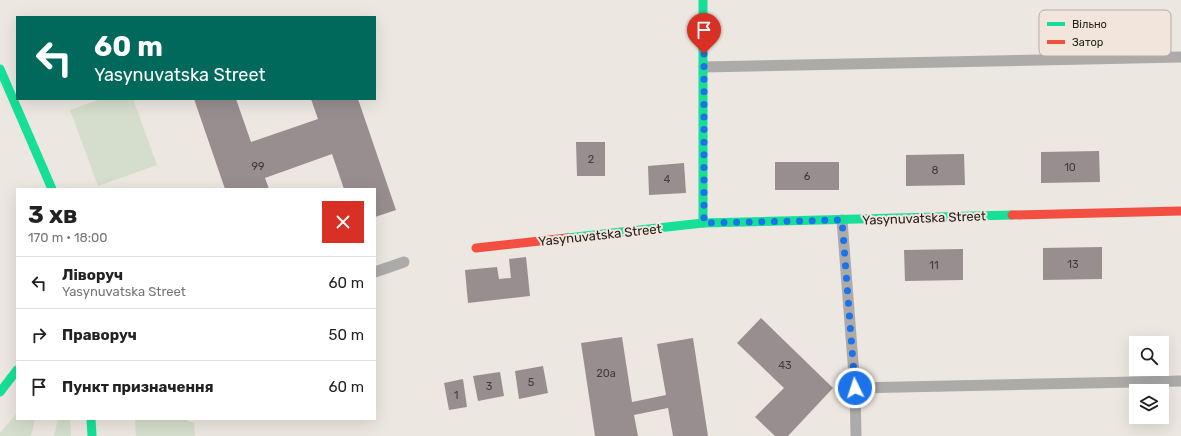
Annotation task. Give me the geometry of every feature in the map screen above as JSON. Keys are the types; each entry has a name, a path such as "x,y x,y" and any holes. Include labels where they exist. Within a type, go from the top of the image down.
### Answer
{"street":[{"path":"703,0 704,223"},
{"path":"0,69 52,188"},
{"name":"Yasynuvatska Street","path":"476,248 704,223 1181,211"},
{"path":"3,388 16,371"},
{"path":"3,388 16,379"},
{"path":"91,420 92,436"}],"lane":[{"path":"704,67 1181,57"},
{"path":"842,220 855,388 856,436"},
{"path":"376,272 404,262"},
{"path":"855,388 1181,381"}],"green space":[{"path":"98,100 133,100 157,165 98,186 70,110"},
{"path":"16,414 16,420 35,420 31,436 0,436 0,433"},
{"path":"58,420 70,420 71,436 54,436"},
{"path":"135,420 186,420 194,423 195,436 136,436"}],"building":[{"path":"194,100 236,100 251,142 318,119 311,100 358,100 396,210 376,217 376,188 344,188 332,154 265,178 269,188 225,188"},
{"path":"576,142 605,142 605,176 577,176"},
{"path":"1099,151 1100,182 1041,183 1041,152"},
{"path":"964,154 965,185 906,186 906,155"},
{"path":"775,162 839,162 839,190 775,190"},
{"path":"684,163 686,193 649,195 648,166"},
{"path":"1102,247 1102,279 1043,280 1043,248"},
{"path":"963,249 963,280 905,281 904,250"},
{"path":"526,257 530,296 468,303 465,270 497,267 499,279 511,278 509,259"},
{"path":"761,318 833,388 788,436 775,436 755,417 784,388 737,343"},
{"path":"622,337 632,402 666,395 657,344 693,338 708,436 673,436 668,408 634,415 638,436 595,436 581,343"},
{"path":"543,366 548,393 519,399 515,371"},
{"path":"500,372 504,396 478,401 473,376"},
{"path":"463,379 467,407 449,410 444,383"}],"traffic: fast":[{"path":"703,0 703,223"},
{"path":"0,69 52,188"},
{"path":"567,238 703,223 1012,215"},
{"path":"0,392 16,371"},
{"path":"91,420 92,436"}],"traffic: jam":[{"path":"1012,215 1181,211"},
{"path":"476,248 567,238"}],"route":[{"path":"704,54 704,223 842,220 855,388"}]}
